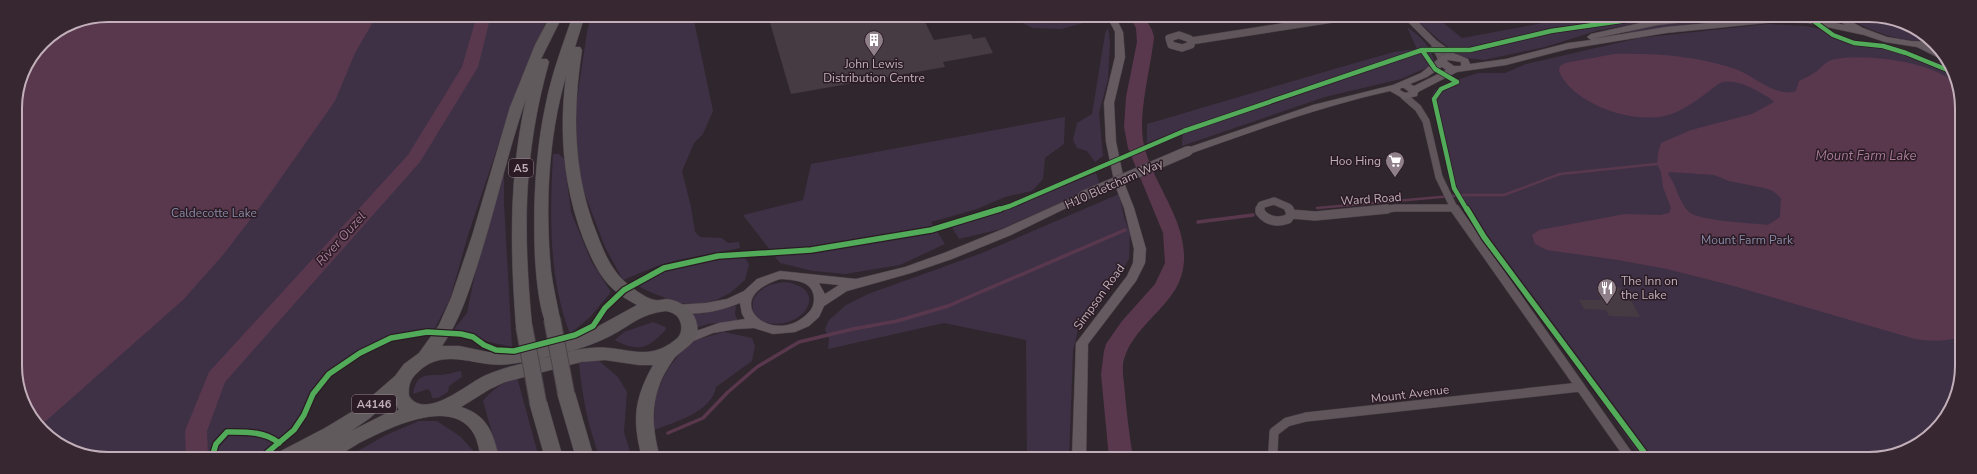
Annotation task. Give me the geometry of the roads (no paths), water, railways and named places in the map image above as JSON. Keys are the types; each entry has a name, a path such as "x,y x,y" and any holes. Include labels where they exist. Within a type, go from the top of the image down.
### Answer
{"highway":[{"path":"488,452 481,426 463,414 411,408 404,404 400,397 401,381 412,367 424,358 441,334 453,311 478,241 523,88 535,58 554,22"},
{"name":"A5","path":"552,452 538,402 524,326 519,275 517,211 524,144 531,100 558,22"},
{"name":"A5","path":"577,22 550,114 545,146 542,207 543,266 566,393 583,452"},
{"path":"574,29 577,45 569,86 568,154 583,220 607,272 617,284 633,296 652,306"},
{"path":"424,358 447,351 464,352 478,357 508,358 591,338 608,330 635,311 652,306 666,305 679,308 688,319 690,329 686,339 668,354 652,380 644,404 644,432 649,452"},
{"path":"430,410 450,406 481,386 509,373 591,354 610,353 637,360 653,359 668,354"},
{"name":"A4146","path":"295,452 346,425 368,409 387,390 401,381"},
{"name":"A4146","path":"326,452 386,421 430,410"}],"street":[{"name":"Simpson Road","path":"1079,452 1082,343 1132,278 1139,263 1140,249 1129,208 1120,185 1111,142 1109,103 1120,56 1119,32 1114,22"},
{"path":"1192,41 1314,22"},
{"path":"1413,22 1434,43 1465,61 1461,68"},
{"path":"1399,90 1412,95 1414,92 1445,73 1461,68 1487,63 1506,62 1568,46 1610,31 1658,22"},
{"path":"1568,46 1698,26 1743,22"},
{"path":"1817,22 1914,44 1934,53"},
{"path":"1846,22 1872,34"},
{"path":"1434,43 1442,61 1449,68 1461,68"},
{"path":"1914,44 1927,45"},
{"name":"H10 Bletcham Way","path":"821,303 843,288 907,270 948,256 1008,232 1083,196 1188,151 1268,122 1370,92 1399,90 1424,75 1446,57 1456,57"},
{"path":"1456,57 1487,63"},
{"path":"1399,90 1418,108"},
{"path":"1414,92 1418,108 1432,135 1436,166 1447,197 1626,452"},
{"name":"Ward Road","path":"1291,214 1315,216 1396,208 1454,208"},
{"path":"679,308 695,309 732,302 748,294 756,286 771,278 789,275 806,278 819,288 821,295 821,303 812,318 794,328 772,330 754,324 737,323 720,326 686,339"},
{"name":"H10 Bletcham Way","path":"806,278 828,281 860,282"},
{"path":"748,294 744,310 754,324"},
{"name":"Mount Avenue","path":"1273,452 1274,432 1287,422 1306,417 1580,387"}],"water":[{"name":"Caldecotte Lake","path":"102,22 373,22 355,53 335,101 269,195 223,255 183,300 44,423 29,399 22,372 22,102 25,86 36,60 51,43 60,36 80,27"},
{"path":"1132,22 1147,22 1154,37 1143,106 1142,134 1148,160 1175,216 1180,230 1184,261 1181,276 1175,289 1167,301 1138,333 1130,345 1124,359 1123,377 1132,452 1108,452 1101,374 1106,344 1122,321 1155,284 1165,263 1163,233 1128,148 1124,127 1126,97 1137,42 1136,28"},
{"name":"Mount Farm Lake","path":"1614,54 1677,56 1723,65 1745,73 1766,86 1781,92 1789,92 1796,91 1799,81 1815,72 1827,62 1845,58 1862,57 1921,66 1938,72 1949,79 1955,102 1955,338 1938,341 1915,339 1730,285 1667,269 1618,260 1547,250 1535,244 1532,235 1539,230 1625,214 1661,215 1669,213 1671,208 1663,187 1661,172 1657,164 1661,143 1691,130 1752,114 1774,102 1766,96 1740,83 1726,82 1720,83 1675,113 1654,117 1639,117 1606,110 1577,94 1566,83 1559,71 1560,66 1565,63","holes":["1670,172 1714,175 1729,181 1773,191 1781,198 1780,217 1768,225 1714,220 1694,215 1683,205 1668,174"]}],"waterway":[{"name":"River Ouzel","path":"197,452 196,431 216,378 414,158 470,67 482,22"},
{"path":"1317,208 1463,195 1504,195 1560,174 1657,164"},
{"path":"1198,222 1253,215"},
{"path":"668,433 703,418 728,392 757,367 799,342 853,329 897,321 948,306 1125,230"}],"place":[{"name":"John Lewis Distribution Centre","path":"874,57"},
{"name":"Hoo Hing","path":"1395,178"},
{"name":"The Inn on the Lake","path":"1607,305"}],"park label":[{"name":"Mount Farm Park","path":"1747,240"}]}
